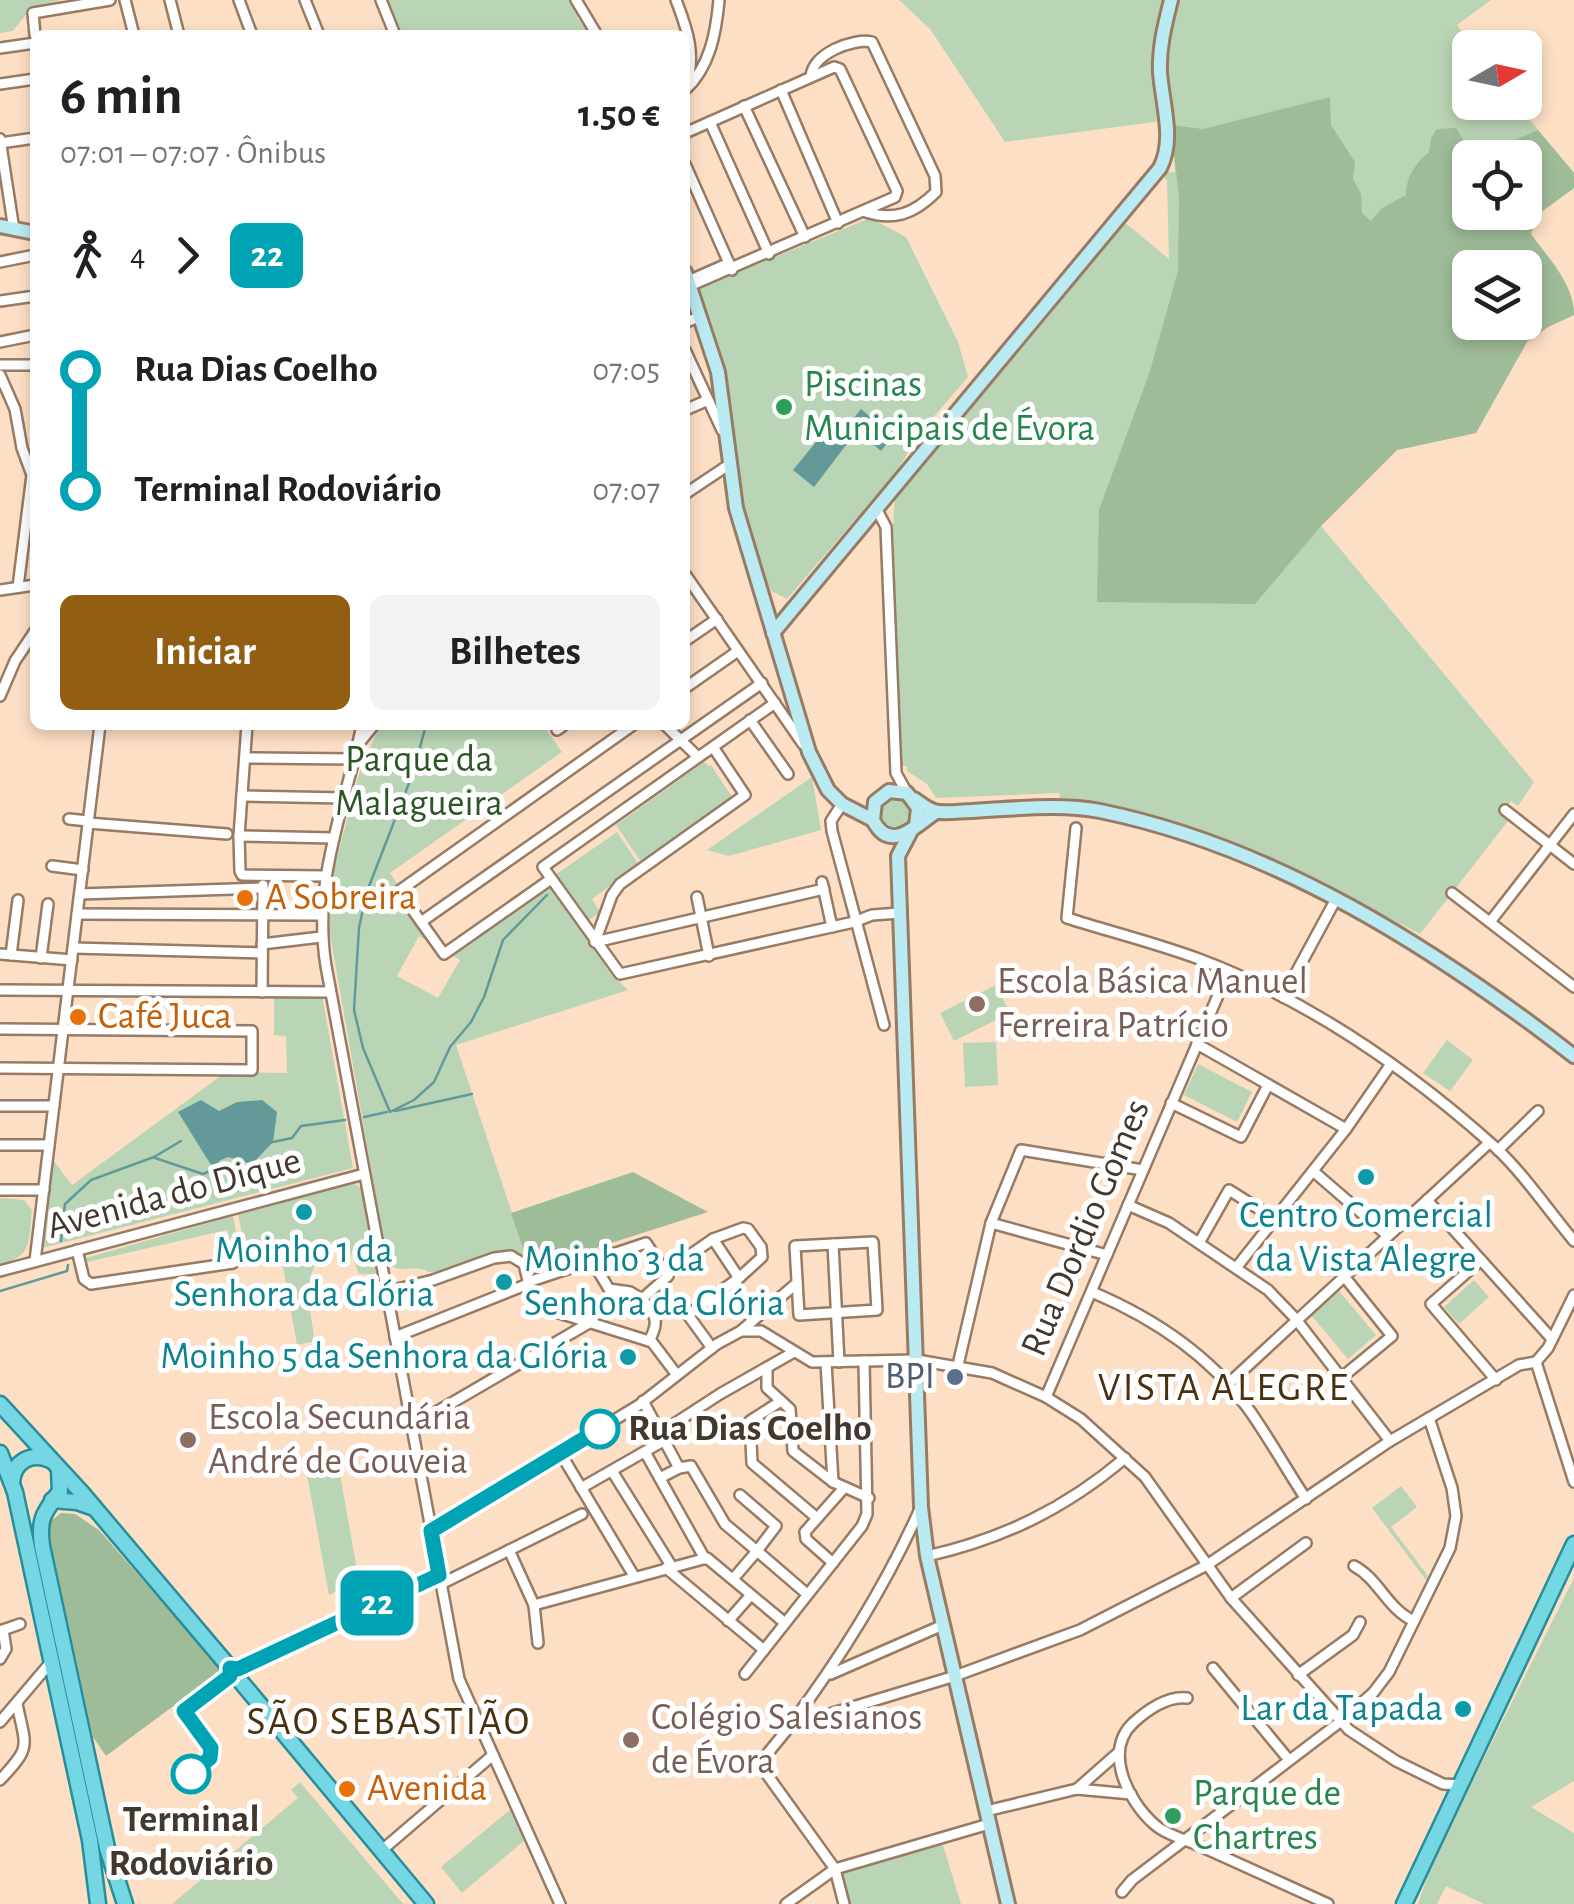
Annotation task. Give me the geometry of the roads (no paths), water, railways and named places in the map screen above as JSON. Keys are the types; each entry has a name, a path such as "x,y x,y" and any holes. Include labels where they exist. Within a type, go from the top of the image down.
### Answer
{"main road":[{"path":"0,1404 235,1671 426,1904"},
{"path":"0,1453 14,1487 101,1904 112,1900 124,1903"},
{"path":"14,1487 16,1467 38,1456 56,1466 62,1484 50,1502 40,1530 42,1546 107,1848 124,1903"},
{"path":"14,1487 33,1506 77,1502 94,1508"},
{"path":"1407,1904 1574,1544"}],"street":[{"path":"35,30 33,13 110,0"},
{"path":"125,0 133,30"},
{"path":"170,0 178,30"},
{"path":"238,0 250,30"},
{"path":"304,0 317,30"},
{"path":"381,0 393,30"},
{"path":"576,0 594,30"},
{"path":"676,0 686,30"},
{"path":"690,85 704,70 716,26 718,0"},
{"path":"773,633 1163,163 1167,137 1160,42 1171,0"},
{"path":"810,77 814,62 825,54 864,40 872,42 935,176 938,186 934,194 905,214 886,218 863,211"},
{"path":"0,48 30,43"},
{"path":"690,44 690,76"},
{"path":"690,131 834,67 840,69 897,191 895,197 769,254 690,281"},
{"path":"0,84 30,79"},
{"path":"781,90 838,223"},
{"path":"744,106 805,237"},
{"path":"710,122 769,254"},
{"path":"7,228 0,141 30,138"},
{"path":"690,175 730,266"},
{"path":"0,262 30,257"},
{"path":"690,290 718,372 736,508 809,752"},
{"path":"0,302 30,297"},
{"path":"690,321 700,316"},
{"path":"0,342 30,336"},
{"path":"0,365 30,365"},
{"path":"690,368 726,437"},
{"path":"0,375 15,408 30,470"},
{"path":"690,408 708,400"},
{"path":"690,491 730,464"},
{"path":"876,508 886,527 896,773 919,817 898,856 921,1507 927,1556 1008,1904"},
{"path":"18,587 30,524"},
{"path":"690,581 809,752 828,790 846,806 873,820 898,856"},
{"path":"0,590 30,586"},
{"path":"690,591 695,588"},
{"path":"690,637 716,619"},
{"path":"0,696 30,638"},
{"path":"690,684 738,650"},
{"path":"421,922 762,684"},
{"path":"775,702 543,867 614,968 624,974 832,928 872,915 900,913"},
{"path":"750,720 788,774"},
{"path":"35,1261 99,730"},
{"path":"247,730 238,836 242,876 325,876"},
{"path":"361,730 325,876 320,915 330,992 459,1679 560,1904"},
{"path":"358,744 370,730"},
{"path":"552,879 444,954 399,890 626,730"},
{"path":"671,730 698,758"},
{"path":"595,942 620,884 746,795 713,747"},
{"path":"244,758 354,759"},
{"path":"873,820 878,799 896,773"},
{"path":"879,1020 830,826 846,806 898,790 936,812"},
{"path":"242,796 344,798"},
{"path":"884,835 902,837 936,812 1050,808 1095,810 1135,820 1245,856 1336,899 1414,942 1574,1056"},
{"path":"1505,810 1574,864"},
{"path":"1490,922 1574,814"},
{"path":"69,819 227,834"},
{"path":"1076,828 1067,918 1199,959 1228,972 1283,997 1391,1064 1493,1146 1574,1241"},
{"path":"238,836 334,838"},
{"path":"52,866 82,870"},
{"path":"262,992 263,876"},
{"path":"595,942 823,886 832,928"},
{"path":"80,894 262,888"},
{"path":"1452,892 1574,987"},
{"path":"697,898 709,956"},
{"path":"1283,997 1336,899"},
{"path":"18,900 6,954 72,960"},
{"path":"41,958 48,904"},
{"path":"77,914 320,915"},
{"path":"73,948 262,948 322,937"},
{"name":"Rua Dordio Gomes","path":"1046,1397 1228,972"},
{"path":"0,990 330,992"},
{"path":"0,1029 252,1031 252,1070 0,1068"},
{"path":"1197,1044 1346,1129"},
{"path":"1236,1268 1346,1129 1391,1064"},
{"path":"1172,1103 1240,1137 1268,1085"},
{"path":"0,1106 54,1106"},
{"path":"1228,1384 1426,1200 1538,1111"},
{"path":"0,1145 49,1145"},
{"path":"958,1364 991,1223 1020,1150 1143,1170"},
{"path":"1313,1172 1387,1235"},
{"name":"Avenida do Dique","path":"0,1271 364,1174"},
{"path":"0,1190 44,1190"},
{"path":"1199,1243 1229,1190 1274,1220"},
{"path":"1426,1200 1552,1339"},
{"path":"1128,1205 1169,1223 1268,1290 1295,1318 1390,1441"},
{"path":"991,1223 1107,1255"},
{"path":"642,1299 712,1238 748,1229 761,1248 762,1257 688,1315 712,1348"},
{"path":"712,1238 739,1278"},
{"path":"873,1242 877,1310 799,1314 796,1246 833,1244 873,1242"},
{"path":"395,1337 528,1280 646,1243 666,1276"},
{"path":"833,1244 840,1362"},
{"path":"77,1250 84,1279 91,1284 232,1263"},
{"path":"386,1292 511,1256 524,1264 540,1307 649,1341 660,1349 677,1375"},
{"path":"1481,1260 1431,1304 1496,1380"},
{"path":"592,1261 609,1289 630,1292 642,1299 656,1317 658,1326 649,1341"},
{"path":"1341,1378 1392,1336 1343,1275"},
{"path":"431,1531 643,1401 712,1348 742,1331 797,1283"},
{"path":"1092,1292 1130,1309 1182,1342 1228,1384 1306,1499"},
{"path":"790,1726 955,1676 1080,1630 1207,1565 1390,1441 1520,1365 1536,1362 1574,1295"},
{"path":"412,1426 589,1324"},
{"path":"742,1331 762,1332 807,1361 917,1360 992,1372 1046,1397 1081,1419 1146,1477 1231,1598 1340,1722 1370,1746 1457,1792"},
{"path":"582,1488 645,1452 794,1352"},
{"path":"745,1674 862,1526 869,1498 864,1361"},
{"path":"1536,1362 1574,1482"},
{"path":"826,1363 833,1482"},
{"path":"767,1368 766,1388 790,1409 794,1451 843,1489 869,1498"},
{"path":"643,1401 679,1468"},
{"path":"781,1401 750,1421 752,1463 817,1518"},
{"path":"1122,1892 1132,1880 1340,1722 1384,1680 1450,1548 1456,1516 1452,1488 1429,1418"},
{"path":"645,1452 705,1559 785,1623"},
{"path":"561,1454 634,1576"},
{"path":"927,1556 990,1539 1033,1521 1075,1497 1126,1458"},
{"path":"660,1478 691,1466 725,1524 807,1594"},
{"path":"612,1471 669,1568 764,1650"},
{"path":"832,1562 806,1540 806,1532 843,1489"},
{"path":"732,1579 776,1526 740,1494"},
{"path":"844,1904 836,1869 763,1769 768,1753 827,1676 886,1578 921,1507"},
{"path":"235,1671 582,1514"},
{"path":"1231,1598 1306,1543"},
{"path":"509,1550 534,1605 538,1643"},
{"path":"534,1605 705,1559"},
{"path":"1354,1566 1368,1575 1394,1610 1414,1621"},
{"path":"728,1621 751,1595"},
{"path":"1298,1675 1353,1634 1360,1622"},
{"path":"0,1659 6,1649 2,1630 20,1624"},
{"path":"827,1676 944,1626"},
{"path":"0,1722 50,1662"},
{"path":"1213,1668 1289,1760"},
{"path":"39,1679 50,1679 56,1687"},
{"path":"1077,1789 1118,1752 1126,1729 1140,1716 1174,1698 1187,1698"},
{"path":"0,1780 26,1748 16,1704"},
{"path":"1118,1752 1130,1794 1155,1826 1328,1904"},
{"path":"381,1851 494,1755"},
{"path":"786,1904 836,1869 917,1846 988,1817 1077,1789 1130,1794"}],"water":[{"path":"861,409 893,436 881,451 849,424"},
{"path":"834,420 853,436 814,487 793,470"},
{"path":"201,1100 219,1111 237,1102 262,1100 277,1112 273,1142 252,1164 228,1157 219,1161 220,1170 216,1173 178,1112"}],"waterway":[{"path":"425,730 413,773 366,894 359,928 354,1010 363,1048 390,1112 414,1100 434,1082 450,1047 471,1022 484,997 503,940 547,895"},
{"path":"395,1111 472,1094"},
{"path":"364,1117 387,1112"},
{"path":"273,1142 292,1138 301,1126 345,1120"},
{"path":"61,1241 65,1204 91,1180 154,1157 181,1141"},
{"path":"155,1158 203,1174 210,1171"},
{"path":"0,1291 67,1271 68,1265"}],"place":[{"name":"Piscinas Municipais de Évora","path":"784,407"},
{"name":"A Sobreira","path":"245,898"},
{"name":"Escola Básica Manuel Ferreira Patrício","path":"977,1004"},
{"name":"Café Juca","path":"78,1017"},
{"name":"Centro Comercial da Vista Alegre","path":"1366,1177"},
{"name":"Moinho 1 da Senhora da Glória","path":"304,1212"},
{"name":"Moinho 3 da Senhora da Glória","path":"504,1282"},
{"name":"Moinho 5 da Senhora da Glória","path":"628,1357"},
{"name":"BPI","path":"955,1377"},
{"name":"Rua Dias Coelho","path":"600,1429"},
{"name":"Escola Secundária André de Gouveia","path":"188,1440"},
{"name":"Lar da Tapada","path":"1463,1709"},
{"name":"Colégio Salesianos de Évora","path":"631,1740"},
{"name":"Terminal Rodoviário","path":"191,1774"},
{"name":"Avenida","path":"347,1789"},
{"name":"Parque de Chartres","path":"1173,1816"}],"district":[{"name":"VISTA ALEGRE","path":"1224,1388"},
{"name":"SÃO SEBASTIÃO","path":"389,1722"}],"park label":[{"name":"Parque da Malagueira","path":"419,782"}]}
